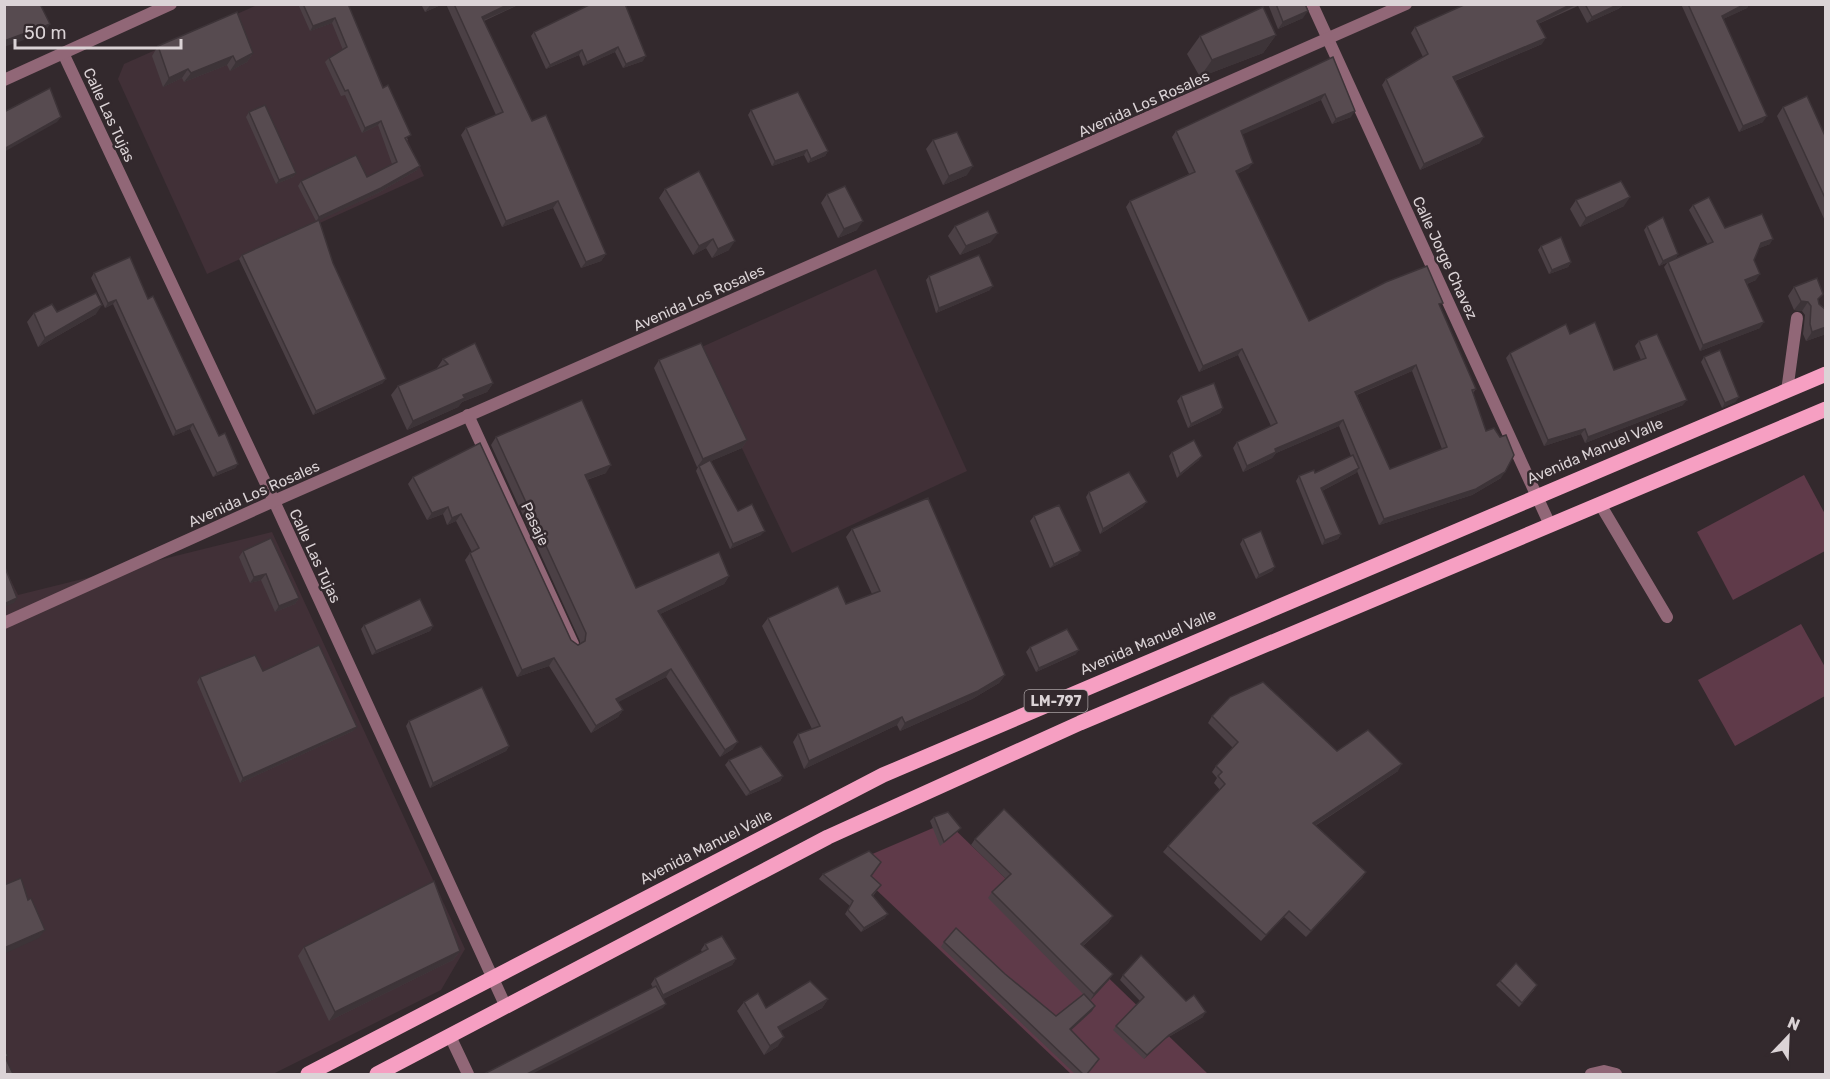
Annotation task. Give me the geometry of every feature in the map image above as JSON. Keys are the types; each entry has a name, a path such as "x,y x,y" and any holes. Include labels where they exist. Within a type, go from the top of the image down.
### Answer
{"main road":[{"name":"Avenida Manuel Valle","path":"308,1074 883,775 1826,374"},
{"name":"LM-797","path":"377,1074 828,837 1080,723 1826,409"}],"street":[{"path":"4,80 171,4"},
{"name":"Calle Jorge Chavez","path":"1312,4 1550,525"},
{"name":"Avenida Los Rosales","path":"4,623 468,415 1406,4"},
{"name":"Calle Las Tujas","path":"63,53 274,501 506,1007"},
{"path":"1787,391 1797,318"},
{"name":"Pasaje","path":"468,415 573,644"},
{"path":"1600,504 1667,617"},
{"path":"450,1036 468,1074"},
{"path":"1591,1074 1604,1071 1616,1074"}],"shaded area":[{"path":"257,5 346,5 424,176 207,274 118,79 124,64"},
{"path":"876,269 967,471 792,553 695,350"},
{"path":"1804,475 1825,514 1825,551 1733,600 1697,532"},
{"path":"272,532 465,949 441,990 273,1074 5,1074 4,566 18,595"},
{"path":"1801,624 1825,667 1825,696 1735,746 1698,680"},
{"path":"947,822 1208,1074 1071,1074 849,864"}],"building":[{"path":"4,4 40,4 50,24 4,41"},
{"path":"303,4 348,4 383,88 388,85 411,135 405,138 420,166 381,188 319,217 301,181 356,155 367,177 397,162 381,121 365,128 348,90 345,91 329,58 347,47 335,18 313,26"},
{"path":"454,4 509,4 482,17 532,121 546,115 606,254 586,262 558,201 506,221 466,128 503,112"},
{"path":"591,4 625,4 646,56 626,64 618,47 587,62 582,50 550,65 534,32"},
{"path":"1276,4 1305,4 1308,11 1283,22"},
{"path":"1466,4 1572,4 1537,21 1546,38 1453,77 1484,137 1424,164 1386,79 1428,54 1415,27"},
{"path":"1585,4 1619,4 1592,17"},
{"path":"1688,4 1745,4 1722,16 1767,116 1743,126"},
{"path":"1263,7 1276,35 1212,60 1200,36"},
{"path":"237,12 253,53 236,62 233,56 191,73 188,69 169,78 158,46"},
{"path":"1333,57 1355,111 1336,119 1325,94 1241,131 1253,163 1236,171 1309,321 1386,282 1427,266 1443,303 1439,304 1476,389 1472,390 1486,431 1494,428 1500,437 1506,435 1514,455 1505,472 1476,489 1384,519 1343,420 1275,449 1276,452 1247,466 1237,442 1277,423 1242,349 1203,366 1130,201 1195,172 1176,131","holes":["1416,365 1447,447 1390,469 1355,392"]},
{"path":"50,88 61,117 4,149 4,112"},
{"path":"798,92 828,151 811,159 807,150 775,161 751,110"},
{"path":"1807,96 1826,138 1826,200 1783,107"},
{"path":"265,105 296,173 279,180 249,112"},
{"path":"957,132 973,166 949,176 933,140"},
{"path":"699,171 735,241 718,249 713,239 699,246 665,189"},
{"path":"1621,181 1630,197 1586,218 1576,200"},
{"path":"845,186 863,221 844,229 827,194"},
{"path":"1709,197 1725,228 1762,214 1773,239 1761,243 1754,260 1760,274 1745,280 1764,322 1703,345 1668,262 1713,242 1693,205"},
{"path":"988,211 998,233 966,246 955,226"},
{"path":"1663,217 1678,254 1663,261 1647,226"},
{"path":"319,220 333,263 386,379 316,411 242,255"},
{"path":"1561,237 1571,262 1552,270 1541,246"},
{"path":"979,255 993,286 939,308 929,276"},
{"path":"130,257 148,299 153,296 219,436 225,433 238,464 217,473 193,424 176,431 116,300 108,303 94,273"},
{"path":"1817,278 1823,294 1818,299 1819,304 1826,310 1826,327 1812,332 1811,306 1808,302 1801,301 1794,287"},
{"path":"96,293 102,305 45,338 34,313 52,304 57,312"},
{"path":"1595,322 1614,370 1646,358 1639,341 1657,334 1687,400 1588,437 1585,429 1548,440 1510,353 1566,324 1570,334"},
{"path":"475,343 493,383 463,395 465,398 413,421 398,386 448,364 443,359"},
{"path":"701,343 747,440 703,459 659,360"},
{"path":"1720,350 1739,397 1725,403 1704,357"},
{"path":"1214,383 1223,408 1191,424 1181,396"},
{"path":"582,400 611,465 585,475 636,588 719,552 729,576 658,611 738,742 725,750 671,669 616,699 623,710 596,726 554,658 522,670 470,553 479,548 461,514 452,518 448,507 432,513 413,477 480,443 571,640 578,645 585,641 586,633 496,437"},
{"path":"1194,440 1202,456 1180,474 1172,452"},
{"path":"1353,455 1359,468 1321,488 1341,534 1325,540 1299,476 1314,470 1315,473"},
{"path":"710,460 738,511 752,504 765,531 733,544 699,466"},
{"path":"1129,472 1147,502 1103,529 1089,492"},
{"path":"928,498 1005,675 978,691 905,723 902,717 809,761 798,734 820,726 768,618 838,586 846,604 880,591 852,529"},
{"path":"1059,505 1081,551 1054,564 1034,516"},
{"path":"1261,531 1275,567 1259,575 1243,539"},
{"path":"271,538 299,598 279,606 266,574 254,577 243,551"},
{"path":"4,565 17,598 4,604"},
{"path":"420,599 433,626 376,651 364,625"},
{"path":"1067,629 1079,650 1039,668 1030,647"},
{"path":"319,645 357,727 243,778 200,677 255,655 263,671"},
{"path":"1263,682 1337,751 1368,730 1402,764 1313,823 1366,872 1311,931 1289,911 1266,935 1168,846 1225,784 1218,776 1222,772 1216,766 1238,742 1212,716 1230,697"},
{"path":"482,687 509,746 433,783 409,721"},
{"path":"761,746 783,776 750,792 729,760"},
{"path":"1004,809 1113,916 1081,944 1113,974 1094,994 992,892 1011,874 975,839"},
{"path":"948,812 961,828 944,842 934,817"},
{"path":"869,851 881,862 871,876 881,885 872,895 888,914 864,928 848,910 853,901 823,874"},
{"path":"21,878 28,900 31,898 45,930 4,948 4,885"},
{"path":"434,881 460,951 335,1012 304,947"},
{"path":"956,928 1005,974 1056,1016 1084,994 1095,1006 1070,1029 1099,1059 1087,1074 1083,1074 944,942"},
{"path":"722,936 736,959 663,995 655,978 708,949 705,944"},
{"path":"1141,955 1186,1001 1194,995 1206,1012 1169,1035 1147,1055 1116,1026 1144,997 1123,975"},
{"path":"1516,963 1537,985 1522,1003 1500,981"},
{"path":"810,981 828,999 778,1027 784,1037 770,1046 744,1002 758,993 766,1008"},
{"path":"656,986 666,1004 527,1074 484,1074"},
{"path":"4,1047 8,1056 5,1057 13,1074 4,1074"}]}
